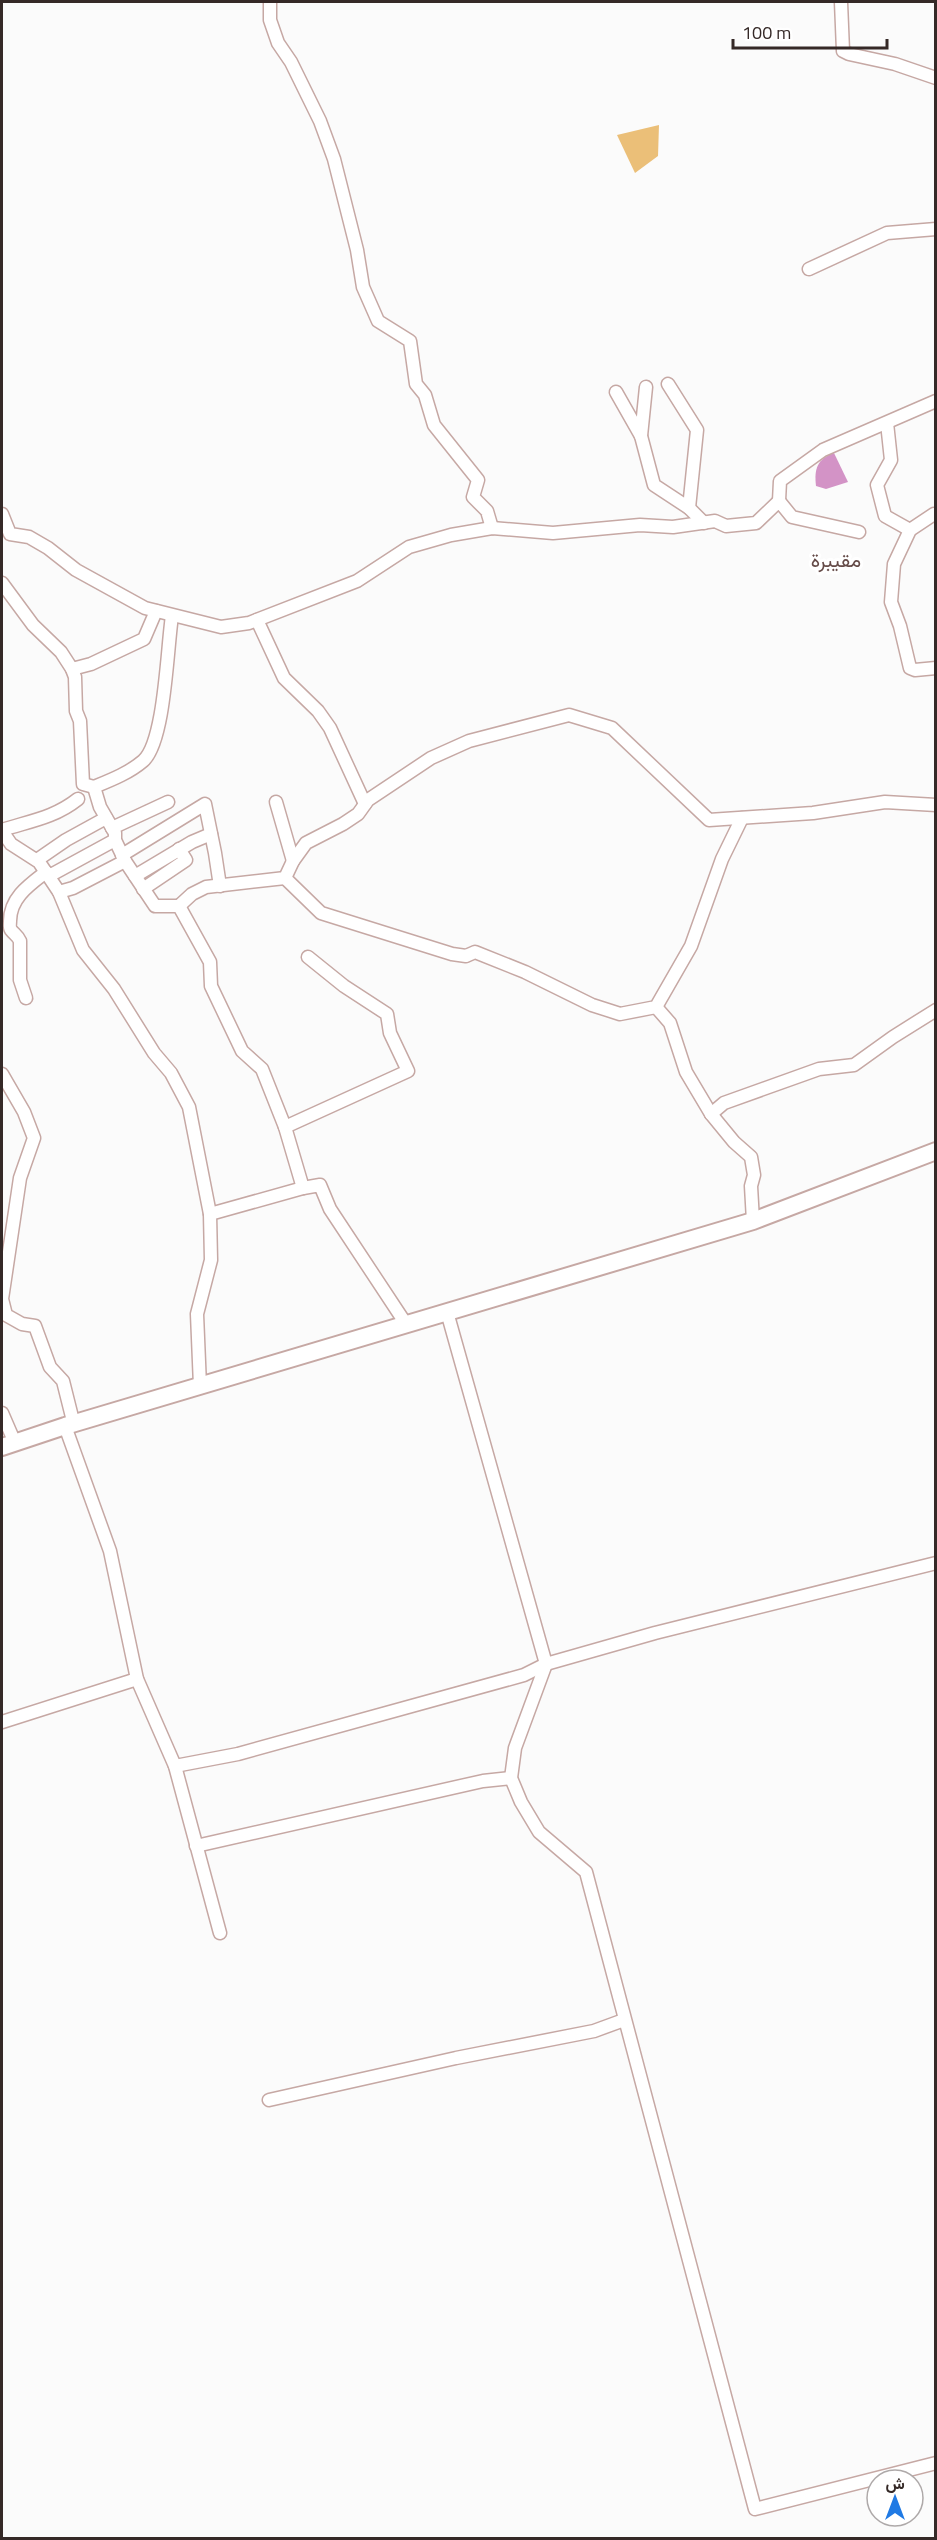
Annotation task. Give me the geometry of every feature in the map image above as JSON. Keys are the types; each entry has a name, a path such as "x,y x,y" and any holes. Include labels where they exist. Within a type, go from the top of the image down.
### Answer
{"street":[{"path":"270,2 270,20 278,43 291,62 320,121 334,159 357,250 363,288 378,321 410,341 416,384 425,395 434,425 477,480 473,497 487,512 492,528"},
{"path":"841,2 843,51 895,64 936,78"},
{"path":"808,269 887,233 936,229"},
{"path":"668,384 697,430 689,508"},
{"path":"641,436 646,387"},
{"path":"616,392 641,436 654,485 689,508 704,523"},
{"path":"858,532 792,517 779,501 780,481 823,450 936,401"},
{"path":"887,423 891,460 877,484 885,516 910,530"},
{"path":"2,514 6,539 29,537 111,591 156,612 221,627 257,620 357,582 408,547 451,535 492,528 553,533 640,525 673,527 715,521 726,526 756,523 779,501"},
{"path":"934,514 910,530 894,564 891,602 900,626 910,668 915,670 936,668"},
{"path":"2,583 33,625 61,652 72,669 75,677 76,711 81,729 81,774 84,784 94,787 124,774 145,760 156,737 163,701 172,616"},
{"path":"72,669 91,664 144,639 156,612"},
{"path":"257,620 284,678 318,711 330,728 365,804"},
{"path":"285,878 293,861 306,843 358,814 365,804 431,758 460,745 569,715 612,728 709,820 813,813 885,802 936,805"},
{"path":"94,787 124,858 155,906 179,906 192,894 206,887 285,878"},
{"path":"78,799 52,816 36,818 2,830 6,848 37,861 48,874 59,892 83,950 114,989 154,1053 171,1073 189,1107 210,1214 211,1260 197,1314 200,1386"},
{"path":"26,998 20,980 20,941 10,929 10,913 13,904 19,896 111,829 168,801"},
{"path":"276,801 293,861"},
{"path":"59,892 73,888 124,858 205,804 220,886"},
{"path":"285,878 321,913 452,954 466,956 475,952 525,972 592,1005 620,1014 656,1007 691,946 722,859 742,818"},
{"path":"37,861 66,840 111,829"},
{"path":"135,876 179,849 211,834"},
{"path":"144,889 186,860 179,849"},
{"path":"179,906 210,962 211,986 218,1004 242,1051 262,1069 285,1127 303,1188"},
{"path":"285,1127 408,1071 390,1033 387,1014 344,986 308,957"},
{"path":"656,1007 670,1023 686,1072 711,1114 734,1142 751,1157 754,1175 751,1186 753,1221"},
{"path":"711,1114 724,1103 819,1069 854,1065 893,1036 936,1010"},
{"path":"2,1074 24,1112 34,1138 20,1178 2,1299 6,1315 22,1324 35,1326 50,1367 63,1381 69,1425 110,1551 137,1679 175,1766 220,1932"},
{"path":"2,1413 8,1445 753,1221 936,1151"},
{"path":"210,1214 320,1185 330,1209 406,1324"},
{"path":"447,1312 546,1664 515,1748 511,1778 521,1802 539,1832 586,1872 755,2509 936,2463"},
{"path":"175,1766 238,1754 328,1730 524,1675 546,1664 656,1633 936,1563"},
{"path":"2,1722 137,1679"},
{"path":"196,1846 448,1789 511,1778"},
{"path":"269,2100 424,2065 594,2031 624,2020"}],"shaded area":[{"path":"659,125 658,156 635,173 617,135"},
{"path":"834,453 848,482 826,489 816,486 818,465 828,455"}],"district":[{"name":"مقيبرة","path":"836,559"}]}
